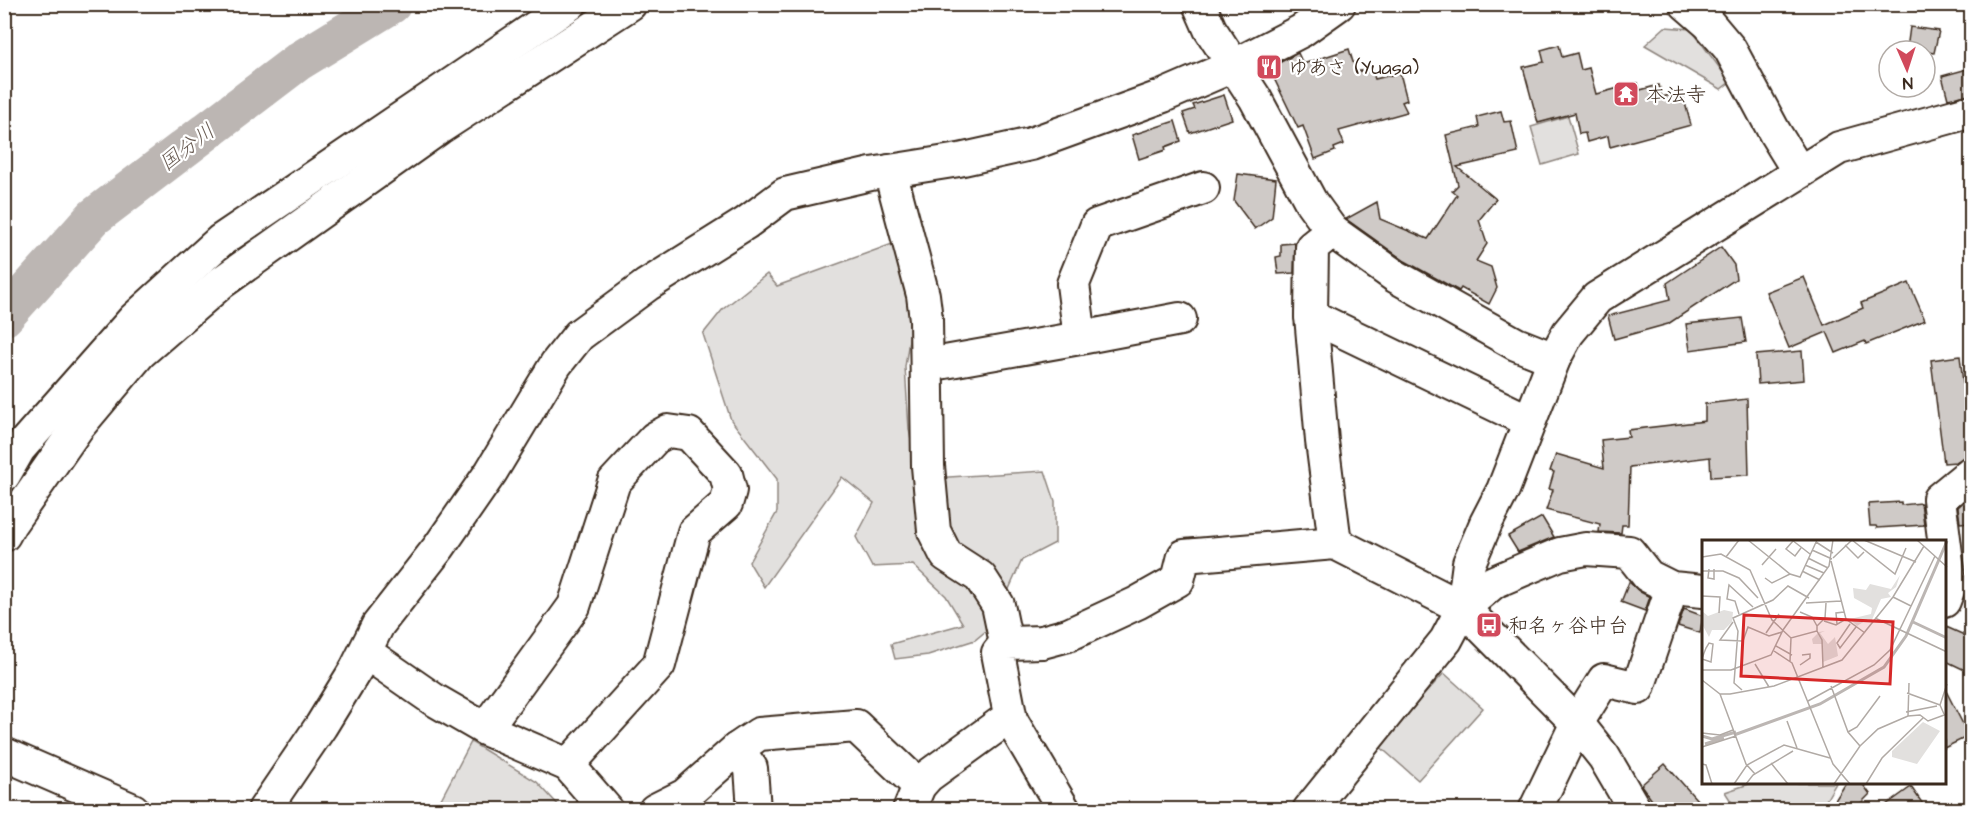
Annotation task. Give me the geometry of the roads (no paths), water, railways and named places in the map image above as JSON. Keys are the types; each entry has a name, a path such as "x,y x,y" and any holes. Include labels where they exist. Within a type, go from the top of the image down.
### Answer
{"street":[{"path":"4,475 20,449 134,319 220,241 570,4"},
{"path":"4,535 77,428 140,353 222,282 439,128 630,4"},
{"path":"1199,4 1210,29 1256,98 1311,202 1332,231 1395,276 1516,344 1554,359"},
{"path":"264,810 357,669 378,626 439,547 490,471 556,364 579,335 647,285 746,223 785,194 1031,144 1163,96 1235,65 1301,31 1339,4"},
{"path":"1686,4 1709,24 1730,49 1775,133 1799,172"},
{"path":"1309,810 1446,640 1463,608 1469,563 1503,490 1554,359 1568,333 1597,298 1839,148 1971,111"},
{"path":"890,171 923,295 926,319 928,466 934,531 946,555 980,577 998,605 1006,643"},
{"path":"1080,338 1073,284 1097,225 1203,188"},
{"path":"1332,231 1312,247 1311,316 1322,441 1335,543"},
{"path":"1311,316 1529,421"},
{"path":"928,365 1180,319"},
{"path":"485,729 574,606 614,482 655,438 668,431 689,434 726,474 729,490 726,504 694,532 659,665 568,765"},
{"path":"1944,540 1939,499 1971,472"},
{"path":"1064,810 1011,720 998,653 1006,643 1042,642 1068,635 1137,603 1178,580 1184,556 1335,543 1463,608 1577,723 1604,758 1635,810"},
{"path":"1463,608 1494,582 1560,555 1586,549 1629,552 1648,576 1672,588 1702,591"},
{"path":"1946,554 1950,585 1946,596"},
{"path":"1535,810 1577,723 1604,680 1638,688 1672,588"},
{"path":"365,652 433,699 485,729 568,765 607,810"},
{"path":"655,810 685,795 737,748 759,734 856,726 914,798 928,776 1001,723 1011,720"},
{"path":"737,748 751,768 754,810"},
{"path":"4,754 133,810"}],"waterway":[{"name":"国分川","path":"4,317 94,217 299,61 392,4"}],"place":[{"name":"ゆあさ (Yuasa)","path":"1269,67"},
{"name":"本法寺","path":"1626,94"},
{"name":"和名ヶ谷中台","path":"1489,625"}]}
